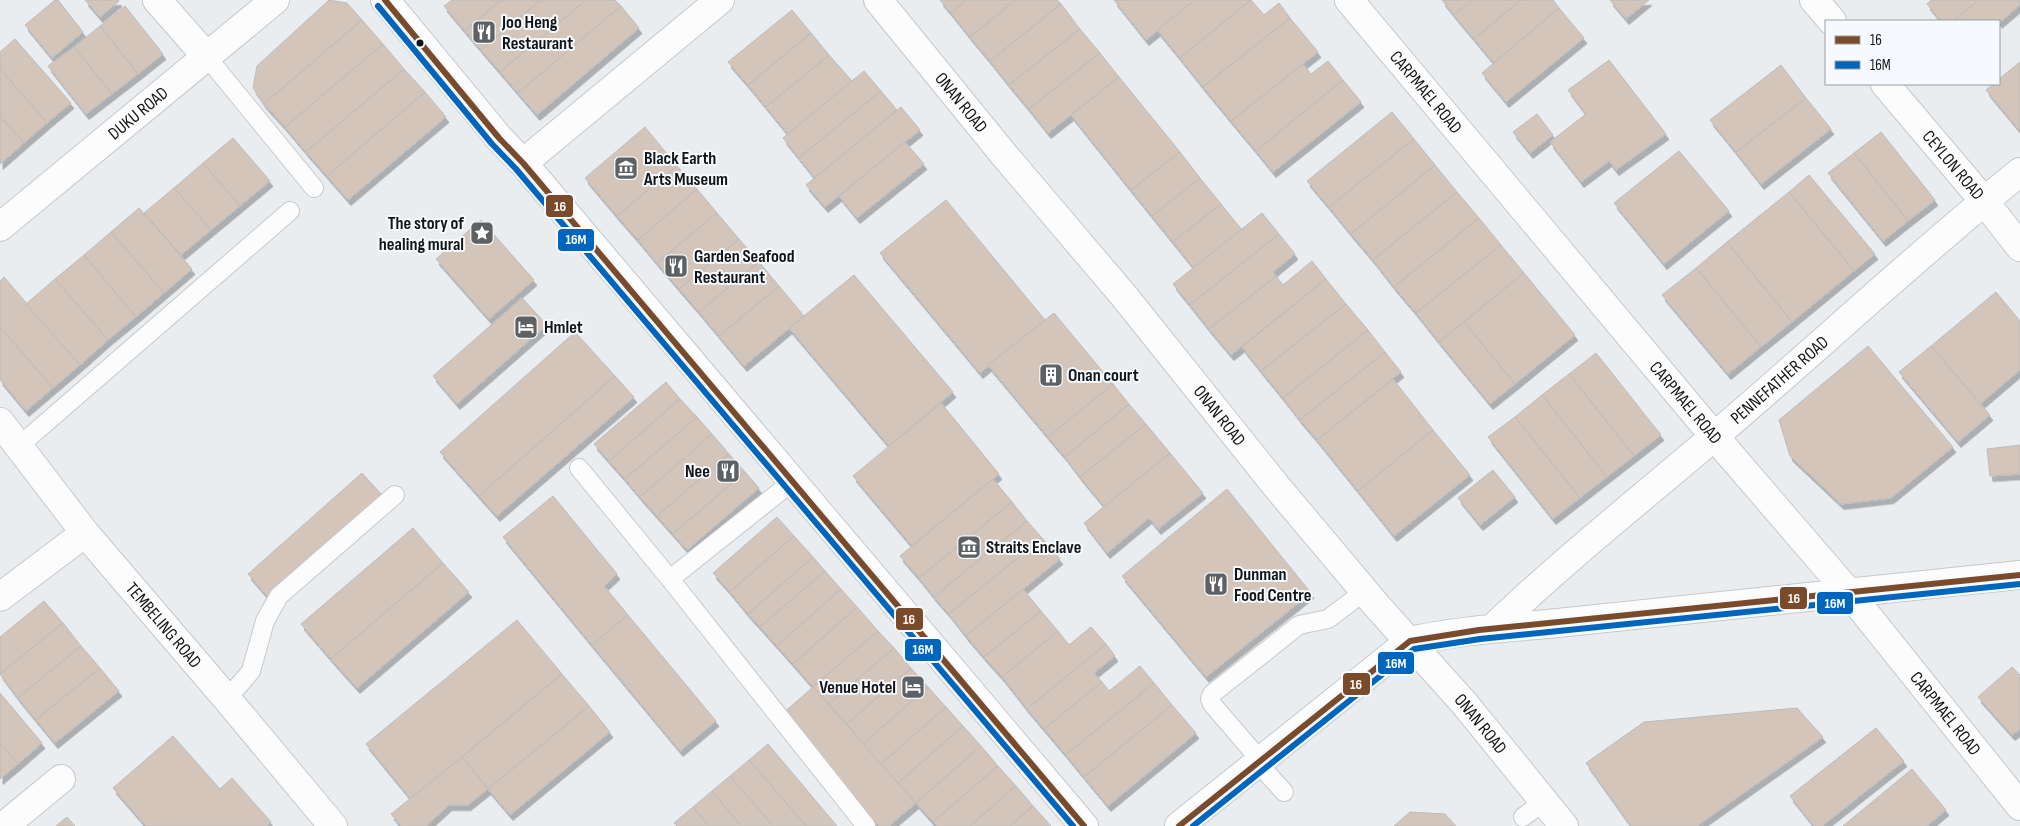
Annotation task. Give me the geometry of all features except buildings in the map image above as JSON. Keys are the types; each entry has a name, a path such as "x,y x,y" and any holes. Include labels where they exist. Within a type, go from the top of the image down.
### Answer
{"street":[{"path":"157,0 207,57"},
{"name":"DUKU ROAD","path":"0,227 275,0"},
{"path":"385,0 499,138 523,163 1084,826"},
{"path":"523,163 720,0"},
{"name":"ONAN ROAD","path":"878,0 1011,163 1124,296 1277,487 1365,591 1464,703 1534,809 1564,826"},
{"name":"CARPMAEL ROAD","path":"1349,0 1848,593 2020,806"},
{"path":"1814,0 1831,20"},
{"name":"CEYLON ROAD","path":"1886,85 1984,201 2020,247"},
{"name":"PENNEFATHER ROAD","path":"1493,628 1545,579 2020,172"},
{"name":"TEMBELING ROAD","path":"0,422 84,533 228,700 332,826"},
{"path":"0,597 84,533"},
{"path":"1179,826 1410,641 1431,636 1493,628 1548,624 2020,575"},
{"path":"4,826 61,779"}],"lane":[{"path":"207,57 314,188"},
{"path":"19,446 290,211"},
{"path":"579,468 670,579 866,826"},
{"path":"670,579 792,482"},
{"path":"228,700 251,671 265,621 279,596 395,495"},
{"path":"1284,792 1212,704 1210,700 1212,694 1299,625 1328,618 1365,591"}],"transit line":[{"name":"16","path":"385,0 499,138 523,163 1084,826"},
{"name":"16M","path":"378,6 492,144 516,169 1073,826"},
{"name":"16","path":"1179,826 1410,641 1479,630 2020,575"},
{"name":"16M","path":"1193,826 1414,649 1480,639 2020,584"}],"place":[{"name":"Joo Heng Restaurant","path":"484,32"},
{"name":"Black Earth Arts Museum","path":"626,168"},
{"name":"The story of healing mural","path":"482,233"},
{"name":"Garden Seafood Restaurant","path":"676,266"},
{"name":"Hmlet","path":"526,327"},
{"name":"Onan court","path":"1051,375"},
{"name":"Nee","path":"728,471"},
{"name":"Straits Enclave","path":"969,547"},
{"name":"Dunman Food Centre","path":"1216,584"},
{"name":"Venue Hotel","path":"913,687"}]}
